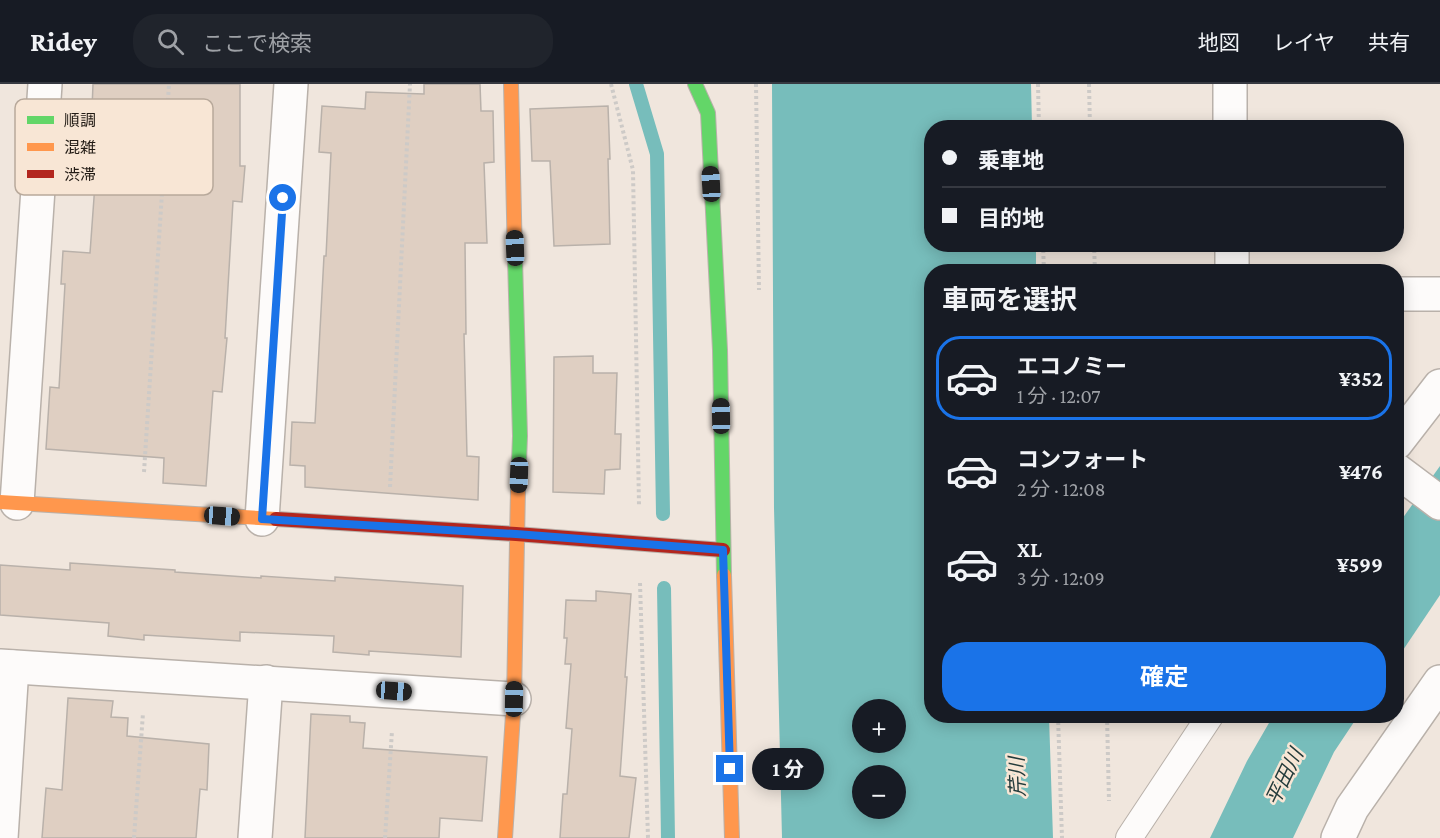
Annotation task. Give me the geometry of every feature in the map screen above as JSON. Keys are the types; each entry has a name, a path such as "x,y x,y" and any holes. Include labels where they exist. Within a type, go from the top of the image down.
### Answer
{"street":[{"path":"44,99 45,84"},
{"path":"262,519 291,84"},
{"path":"505,838 514,699 520,436 511,84"},
{"path":"695,84 708,113 720,350 723,550 732,838"},
{"path":"1230,84 1230,120"},
{"path":"35,195 9,502 516,534 723,550"},
{"path":"1404,294 1440,294"},
{"path":"1404,449 1440,386"},
{"path":"1404,468 1440,503"},
{"path":"1,838 6,666 514,699"},
{"path":"255,838 266,682"},
{"path":"1338,838 1352,808 1440,682"}],"lane":[{"path":"1129,838 1205,723"}],"path":[{"path":"168,99 169,84"},
{"path":"389,526 410,84"},
{"path":"611,84 633,170 639,509"},
{"path":"1038,84 1039,120"},
{"path":"1089,84 1090,120"},
{"path":"142,511 162,195"},
{"path":"640,574 648,838"},
{"path":"134,838 146,675"},
{"path":"385,838 394,691"},
{"path":"1058,723 1062,838"},
{"path":"1107,723 1109,807"}],"water":[{"name":"芹川","path":"772,84 1031,84 1032,120 924,120 924,252 1036,252 1036,264 924,264 924,723 1049,723 1053,838 782,838 774,508"},
{"path":"1440,466 1440,595 1404,649 1404,516"},
{"name":"平田川","path":"1269,723 1353,723 1334,752 1293,838 1210,838 1247,761"}],"building":[{"path":"93,84 240,84 240,166 245,166 242,202 233,201 225,338 227,338 222,392 213,391 206,486 163,483 164,458 46,449 50,387 59,388 65,284 61,284 63,251 90,253 94,195 213,195 213,99 92,99"},
{"path":"424,84 480,84 481,111 493,111 494,162 484,163 487,243 465,243 466,334 464,334 467,456 479,457 478,500 305,487 305,466 290,465 292,422 315,423 331,153 319,152 322,106 365,109 366,92 424,94"},
{"path":"608,106 610,244 554,246 550,161 532,161 530,109"},
{"path":"593,356 593,373 617,373 615,434 621,434 620,469 605,470 604,494 553,492 554,357"},
{"path":"70,563 261,578 261,576 335,581 335,577 463,586 461,657 369,651 369,655 333,652 334,636 240,632 240,641 144,635 144,640 108,636 109,623 0,615 0,565 70,570"},
{"path":"596,591 631,594 620,776 636,778 629,838 560,838 563,794 567,794 572,729 566,728 571,664 565,664 566,600 596,601"},
{"path":"68,698 113,701 111,717 128,718 127,736 209,744 207,790 200,789 196,838 42,838 46,788 62,790"},
{"path":"311,714 350,716 350,722 365,723 363,748 487,757 482,821 440,818 439,838 305,838"}],"waterway":[{"path":"636,84 657,154 663,514"},
{"path":"664,588 668,838"}],"traffic: fast":[{"path":"695,84 708,113 720,350 724,575"},
{"path":"515,259 520,436 518,488"}],"traffic: slow":[{"path":"511,84 515,259"},
{"path":"505,838 514,699 518,488"},
{"path":"0,502 276,519"},
{"path":"724,575 732,838"}],"traffic: jam":[{"path":"276,519 723,550"}],"route":[{"path":"283,198 262,519 516,534 723,550 730,769"}]}
